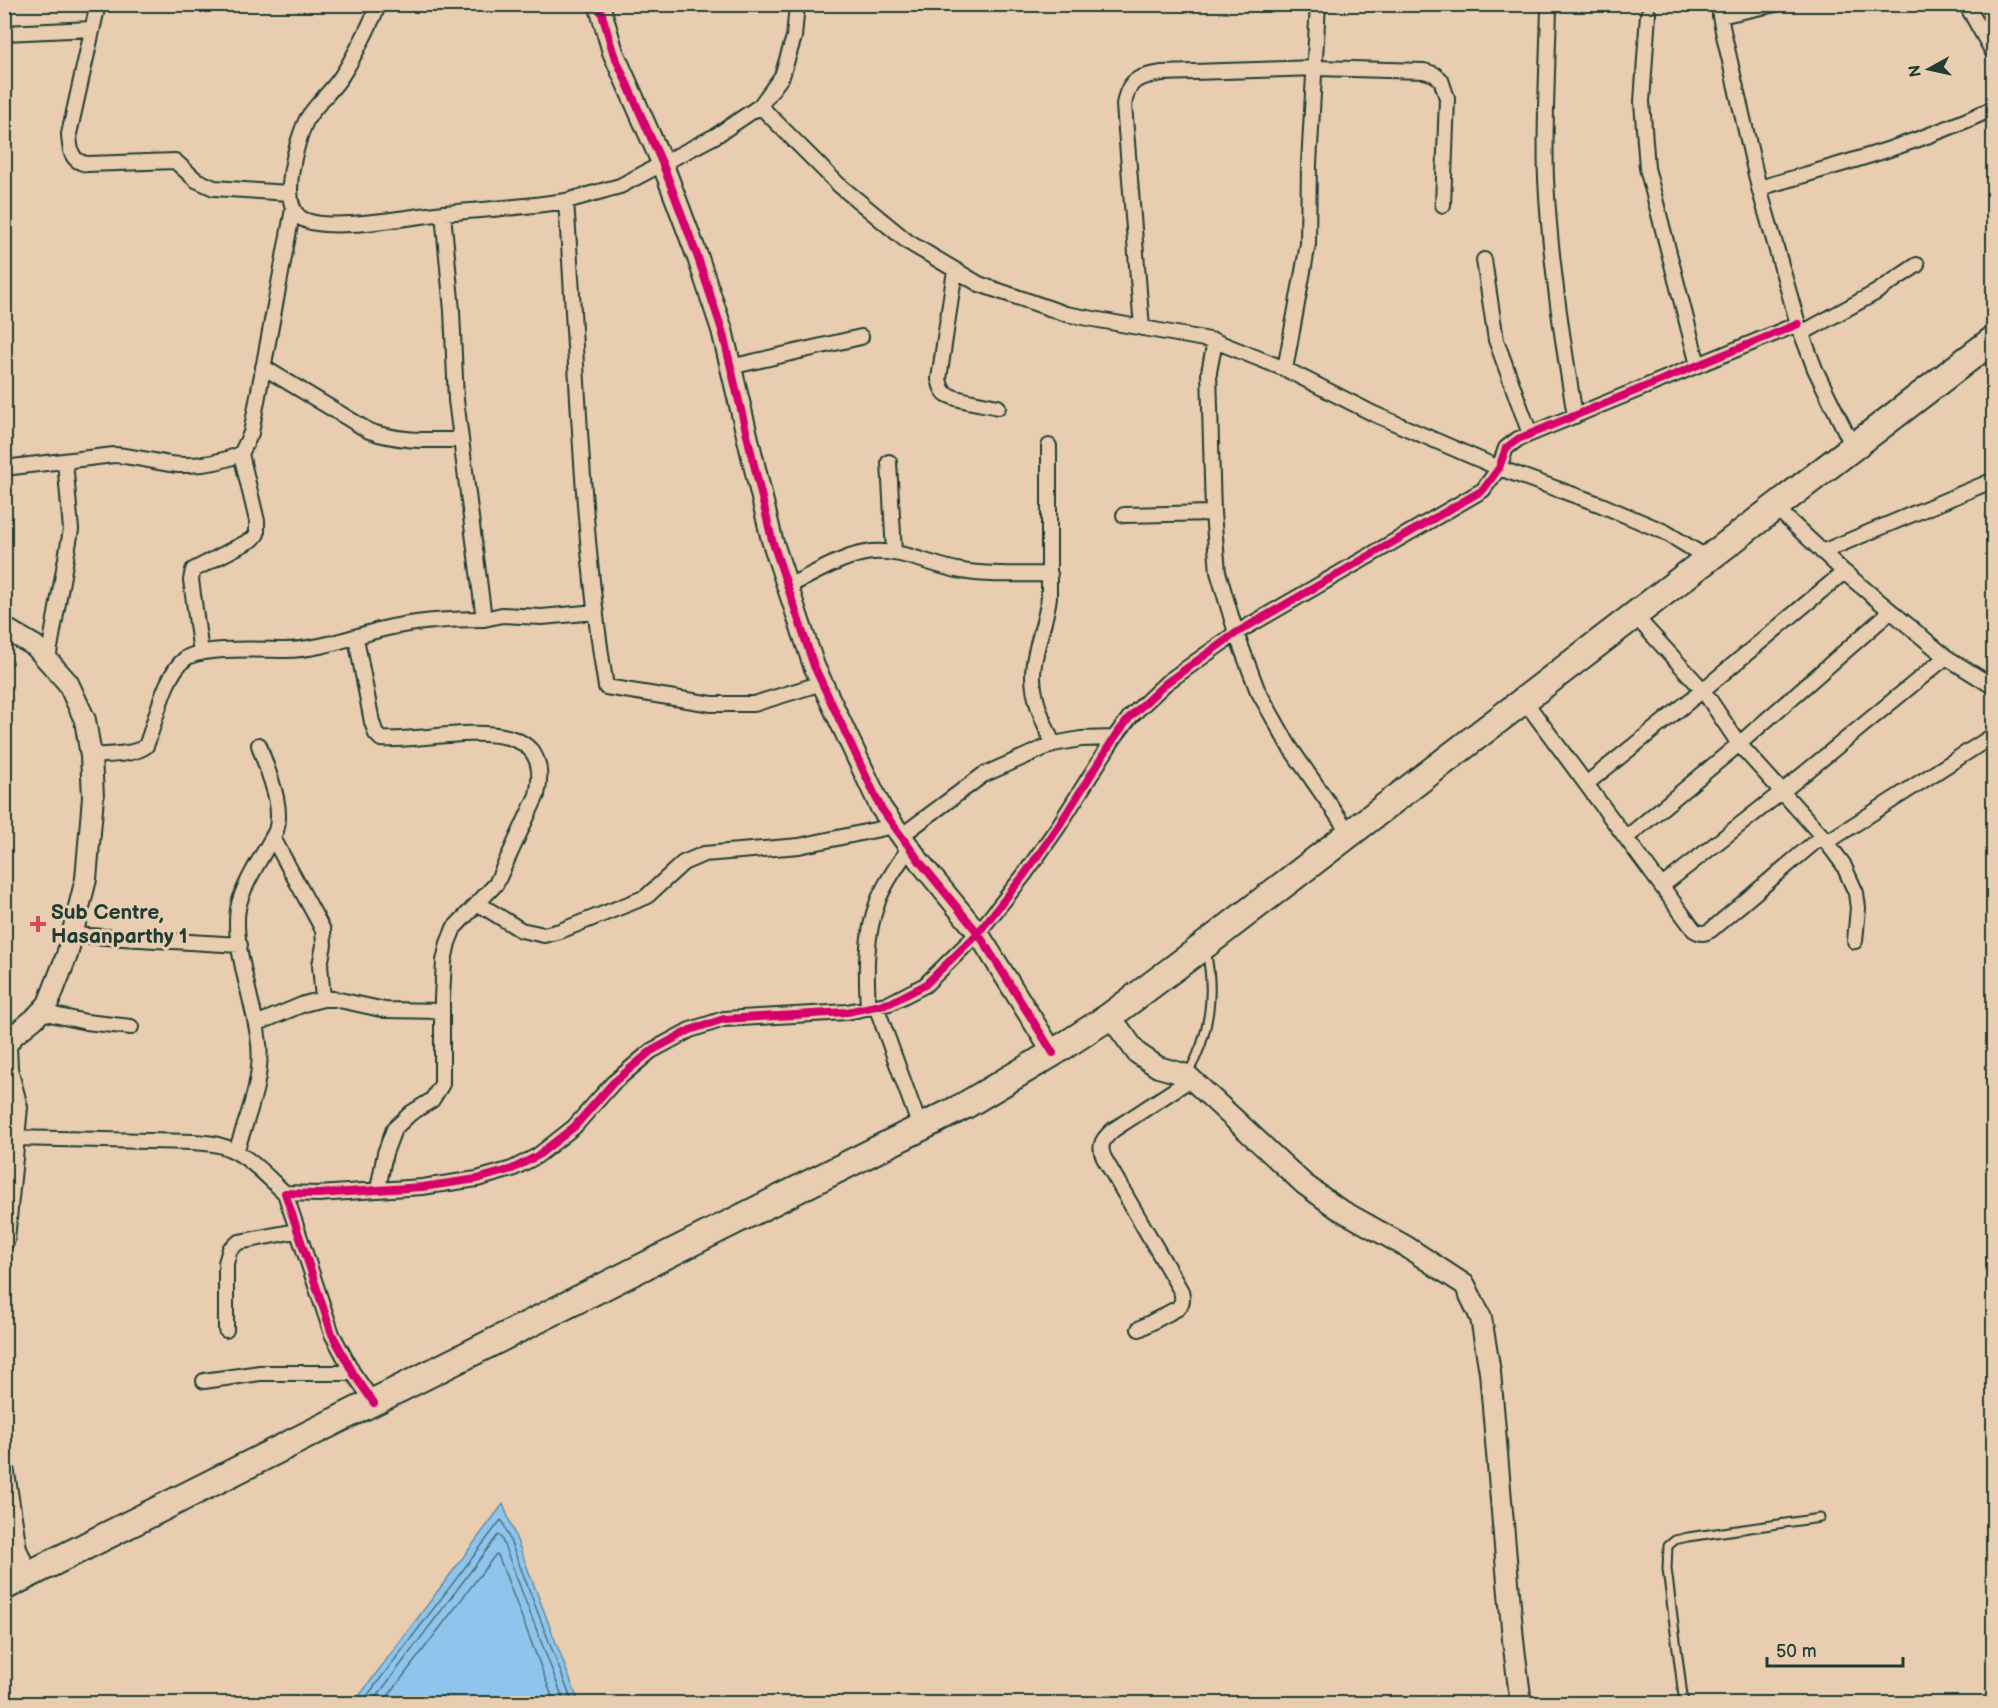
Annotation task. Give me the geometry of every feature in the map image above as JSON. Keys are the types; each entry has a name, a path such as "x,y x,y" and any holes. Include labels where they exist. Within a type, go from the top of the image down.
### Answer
{"highway":[{"path":"4,1587 964,1106 1053,1053 1110,1016 1205,945 1994,339"}],"street":[{"path":"98,4 69,134 74,159 87,164 175,161 196,180 214,188 289,193"},
{"path":"379,4 369,28 341,77 307,119 295,153 289,193 293,209 299,217 311,223 345,224 443,213 521,208 566,201 620,186 717,135 760,106 782,76 794,37 797,4"},
{"path":"599,4 613,51 663,165 722,330 772,540 786,587 822,683 881,808 901,837 978,933 1053,1053"},
{"path":"1285,369 1308,244 1309,164 1318,4"},
{"path":"1549,4 1546,178 1560,319 1575,416"},
{"path":"1776,4 1720,10 1759,188 1800,328 1815,369 1853,447"},
{"path":"1966,4 1994,54"},
{"path":"1648,14 1642,102 1647,168 1698,365"},
{"path":"4,33 92,29"},
{"path":"1142,328 1124,105 1126,90 1133,82 1144,76 1162,73 1316,68 1424,71 1434,74 1441,80 1447,98 1443,205"},
{"path":"760,106 848,192 908,242 979,284 1066,314 1215,341 1285,369 1374,414 1499,468 1599,504 1665,532 1709,559"},
{"path":"1759,188 1883,152 1954,127 1994,108"},
{"path":"566,201 583,469 596,612 606,687 712,704 754,704 822,683"},
{"path":"201,653 191,580 193,570 257,534 257,521 241,454 251,433 293,209"},
{"path":"443,213 461,440 484,619"},
{"path":"1484,260 1496,340 1530,434"},
{"path":"285,1193 318,1194 422,1187 477,1179 512,1169 537,1156 574,1127 614,1083 651,1051 690,1030 724,1019 847,1012 890,1003 925,985 978,933 1058,828 1114,738 1130,717 1166,683 1236,633 1483,490 1499,468 1506,448 1518,439 1698,365 1800,328 1875,293 1917,265"},
{"path":"955,270 939,379 941,386 944,392 952,396 998,407"},
{"path":"730,367 861,336"},
{"path":"1215,341 1209,372 1213,513 1218,572 1236,633 1257,689 1284,736 1350,834"},
{"path":"263,367 369,431 388,438 461,440"},
{"path":"1049,446 1050,574 1047,616 1033,677 1038,708 1053,744"},
{"path":"4,468 114,455 130,455 172,464 192,464 216,462 241,454"},
{"path":"48,659 71,530 65,461"},
{"path":"889,462 894,553"},
{"path":"1822,552 1994,480"},
{"path":"1775,507 1844,572 1946,657 1994,687"},
{"path":"1124,515 1213,513"},
{"path":"786,587 846,559 873,551 894,553 962,571 1050,574"},
{"path":"1586,784 1844,572"},
{"path":"1626,838 1739,744 1891,611"},
{"path":"90,756 130,752 146,746 173,672 188,656 201,653 300,649 356,638 383,629 441,619 484,619 502,615 542,617 596,612"},
{"path":"1635,616 1703,690 1739,744 1783,791 1843,864 1856,893 1858,908 1855,941"},
{"path":"4,628 35,646 68,683 85,720 93,797 86,879 67,955 48,1004 34,1019 7,1039 7,1069 17,1107 4,1239"},
{"path":"356,638 372,722 376,734 381,739 491,733 509,736 532,750 537,759 540,780 537,795 496,884 454,928 444,961 442,1084 432,1100 411,1113 394,1129 385,1153 378,1189"},
{"path":"1662,886 1783,791 1946,657"},
{"path":"1524,700 1694,930 1699,933 1705,933 1824,839 1994,735"},
{"path":"479,904 521,930 544,935 560,931 646,897 683,863 704,854 901,837 983,775 1053,744 1114,738"},
{"path":"236,1152 256,1089 260,1058 256,1024 237,925 238,909 241,896 273,838 279,821 279,811 259,745"},
{"path":"901,837 869,929 866,962 872,1007 920,1127"},
{"path":"273,838 323,930 324,945 320,965 323,999"},
{"path":"72,935 240,945"},
{"path":"256,1024 304,1004 323,999 335,999 385,1010 442,1011"},
{"path":"41,1012 86,1022 131,1027"},
{"path":"1110,1016 1137,1053 1158,1067 1189,1077 1304,1184 1337,1208 1407,1247 1465,1285 1481,1318 1490,1372 1513,1640 1521,1704"},
{"path":"1139,1329 1178,1308 1182,1304 1183,1297 1104,1158 1100,1150 1101,1144 1113,1130 1189,1077"},
{"path":"13,1138 194,1142 219,1145 251,1162 285,1193 332,1334 353,1373 374,1402"},
{"path":"226,1330 226,1263 230,1249 239,1242 296,1231"},
{"path":"204,1381 260,1374 353,1373"},
{"path":"4,1473 16,1549 27,1575"}],"lane":[{"path":"1189,1077 1205,1036 1210,995 1210,970 1205,945"},
{"path":"1684,1704 1667,1569 1668,1546 1675,1540 1688,1536 1820,1518"}],"water":[{"path":"503,1504 579,1703 354,1703"}],"cycle path":[{"path":"599,4 613,52 663,165 722,330 772,540 814,666 881,808 920,862 978,933 1053,1053"},
{"path":"374,1403 353,1373 332,1334 285,1193 318,1194 422,1187 477,1179 512,1169 537,1156 574,1127 613,1083 651,1051 690,1030 724,1019 847,1012 890,1003 925,985 978,933 1058,827 1114,738 1130,717 1166,683 1236,633 1483,490 1499,468 1506,448 1518,439 1798,324"}],"place":[{"name":"Sub Centre, Hasanparthy 1","path":"38,924"}]}
